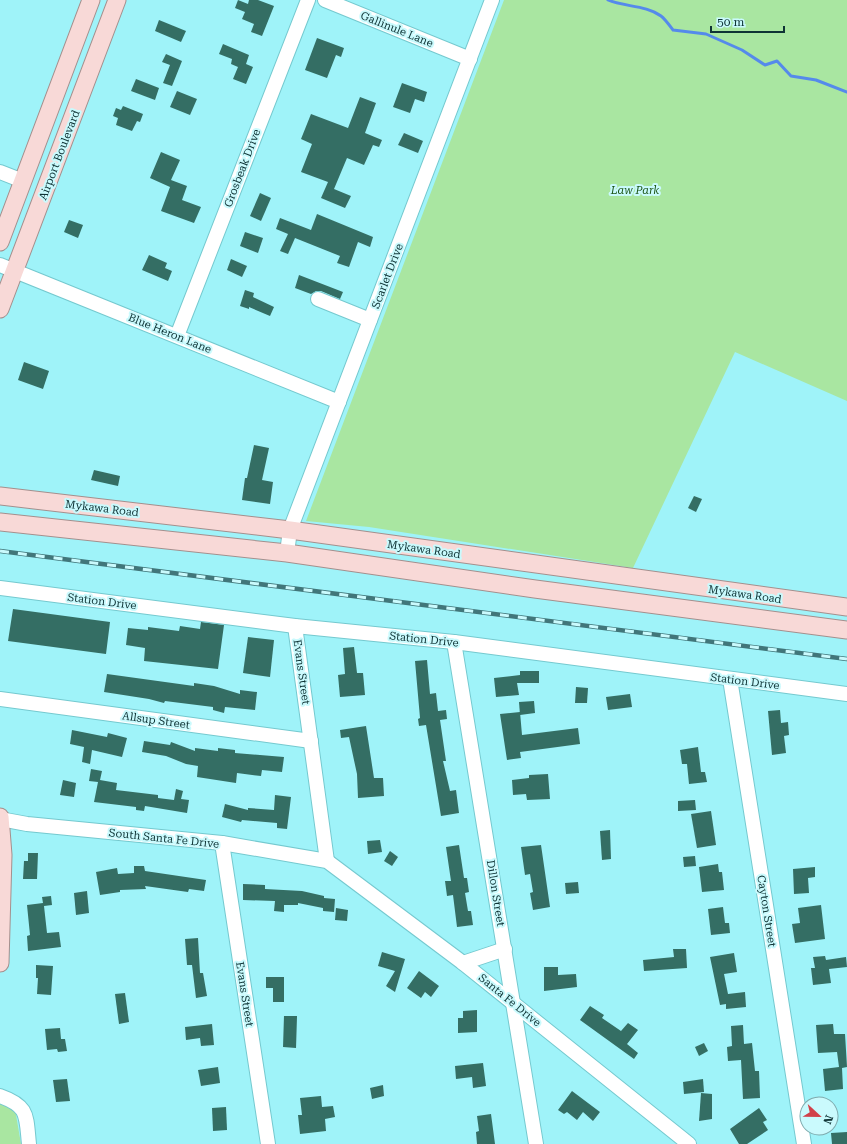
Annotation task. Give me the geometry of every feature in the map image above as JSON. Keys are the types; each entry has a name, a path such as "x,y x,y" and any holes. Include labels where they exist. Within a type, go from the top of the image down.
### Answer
{"main road":[{"path":"0,242 92,0"},
{"name":"Airport Boulevard","path":"0,309 8,267 79,102 117,0"},
{"path":"56,93 79,102"},
{"name":"Mykawa Road","path":"0,496 290,530 465,556 847,607"},
{"name":"Mykawa Road","path":"0,522 287,554 847,630"},
{"path":"463,579 465,556"},
{"path":"809,625 813,603"},
{"path":"0,818 3,856 0,962"}],"street":[{"name":"Grosbeak Drive","path":"177,336 308,0"},
{"name":"Gallinule Lane","path":"325,0 470,59"},
{"name":"Scarlet Drive","path":"287,554 290,530 492,0"},
{"path":"0,172 23,181"},
{"name":"Blue Heron Lane","path":"8,267 339,402"},
{"path":"318,299 370,320"},
{"name":"Station Drive","path":"0,588 295,626 454,642 847,694"},
{"name":"Evans Street","path":"295,626 327,861"},
{"name":"Dillon Street","path":"454,642 536,1144"},
{"name":"Cayton Street","path":"730,679 804,1144"},
{"name":"Allsup Street","path":"0,699 311,741"},
{"name":"South Santa Fe Drive","path":"0,818 27,824 222,844 327,861"},
{"name":"Evans Street","path":"222,844 268,1144"},
{"name":"Santa Fe Drive","path":"327,861 463,963 689,1144"},
{"path":"463,963 505,949"},
{"path":"0,1096 21,1106 25,1115 29,1144"}],"green space":[{"name":"Law Park","path":"504,0 847,0 847,401 735,352 633,568 369,527 306,521"},
{"path":"0,1101 15,1109 21,1144 0,1144"}],"building":[{"path":"238,0 248,4 249,0 258,0 274,6 262,36 251,32 254,24 242,19 245,12 235,8"},
{"path":"159,20 186,31 181,42 155,31"},
{"path":"317,38 344,48 341,57 336,55 327,78 305,70"},
{"path":"223,44 249,55 246,64 253,67 246,84 233,79 238,67 231,64 232,59 219,54"},
{"path":"166,54 182,61 172,86 163,83 170,65 162,62"},
{"path":"136,79 159,88 155,100 131,91"},
{"path":"402,83 427,92 424,102 415,99 410,113 393,107"},
{"path":"177,91 197,99 190,115 170,107"},
{"path":"360,97 376,103 365,133 382,140 379,147 373,145 364,165 347,158 334,189 351,196 345,208 321,198 328,182 301,172 312,144 301,139 311,114 348,128"},
{"path":"123,106 143,114 140,122 137,121 132,131 116,125 118,118 113,116 116,108 121,110"},
{"path":"404,133 423,141 418,153 398,145"},
{"path":"161,152 180,160 171,180 187,186 182,200 201,207 194,223 161,211 170,187 150,178"},
{"path":"260,193 271,198 261,221 250,216"},
{"path":"317,214 373,237 370,247 358,242 349,267 337,263 340,256 295,238 288,254 280,251 288,234 276,229 280,218 311,230"},
{"path":"69,220 83,225 78,238 64,232"},
{"path":"245,232 263,238 258,253 240,246"},
{"path":"149,255 167,263 165,268 172,271 168,281 142,270"},
{"path":"231,259 247,266 242,277 227,270"},
{"path":"299,275 343,292 340,299 321,291 316,291 311,294 295,288"},
{"path":"245,290 254,293 253,297 274,307 270,316 249,307 249,309 240,306"},
{"path":"24,362 49,371 43,389 18,380"},
{"path":"254,445 269,448 262,480 273,482 270,504 242,500 245,478 247,478"},
{"path":"94,470 120,476 118,486 91,480"},
{"path":"694,496 702,499 696,512 688,508"},
{"path":"13,609 110,622 106,654 8,641"},
{"path":"201,622 224,625 218,669 144,661 145,648 126,645 128,628 148,630 148,627 179,631 180,626 200,629"},
{"path":"248,637 274,640 270,677 243,673"},
{"path":"354,647 357,673 363,673 365,695 340,697 338,675 345,674 343,648"},
{"path":"427,660 430,694 436,693 438,711 446,710 447,719 440,720 446,761 443,761 450,791 456,790 459,813 441,816 426,725 419,726 418,719 420,718 415,661"},
{"path":"520,671 539,671 539,683 517,683 519,695 496,697 494,678 520,675"},
{"path":"107,674 194,686 194,683 214,686 240,694 240,690 257,692 255,710 225,707 224,713 213,710 213,707 165,701 164,703 149,699 104,692"},
{"path":"576,687 588,688 587,703 575,703"},
{"path":"630,694 632,707 608,710 606,697"},
{"path":"534,701 535,713 520,715 519,702"},
{"path":"780,710 781,723 788,722 789,735 784,736 786,753 772,755 768,711"},
{"path":"520,712 522,735 578,728 580,744 520,752 521,758 507,760 500,714"},
{"path":"366,726 374,778 383,778 384,796 358,798 357,774 349,737 341,738 340,730"},
{"path":"72,730 107,737 108,733 127,738 122,757 92,750 90,764 82,762 84,747 70,744"},
{"path":"144,741 170,745 171,742 195,751 195,748 218,751 218,748 235,750 235,753 284,757 282,772 262,770 261,776 237,773 236,783 197,777 198,766 186,764 166,756 142,752"},
{"path":"698,747 701,772 705,772 707,782 689,784 687,764 682,764 680,750"},
{"path":"91,769 102,771 100,780 117,783 116,790 158,795 158,798 174,800 176,789 183,791 181,799 189,800 187,813 145,806 144,811 136,810 136,807 94,802 98,782 89,781"},
{"path":"548,774 550,799 527,800 526,794 513,795 512,780 529,778 529,775"},
{"path":"63,780 76,783 74,797 60,795"},
{"path":"275,795 291,797 287,829 277,828 277,823 242,820 241,822 222,817 225,804 248,810 248,808 274,810"},
{"path":"695,800 696,810 678,811 678,801"},
{"path":"711,811 716,845 697,848 691,814"},
{"path":"610,830 611,859 602,860 600,831"},
{"path":"380,840 382,852 368,854 367,841"},
{"path":"459,845 464,878 467,878 469,892 465,893 468,911 471,911 473,925 457,927 453,895 447,896 445,881 451,881 446,847"},
{"path":"541,845 550,907 533,910 530,893 533,892 530,874 525,875 521,847"},
{"path":"390,851 398,857 392,866 384,861"},
{"path":"28,853 38,853 37,879 23,879 24,861 28,861"},
{"path":"695,856 696,866 684,867 683,857"},
{"path":"718,864 719,872 722,872 724,890 702,892 699,867"},
{"path":"134,866 144,866 145,871 206,880 204,891 189,889 188,892 145,886 146,889 120,890 120,892 100,895 96,872 117,868 118,874 134,873"},
{"path":"815,867 815,877 808,878 809,893 794,894 793,869"},
{"path":"578,882 579,893 566,894 565,883"},
{"path":"243,884 265,885 265,889 302,891 324,896 324,898 335,899 334,912 323,911 323,908 298,903 298,905 284,905 284,912 274,911 275,901 243,900"},
{"path":"87,891 89,913 76,915 74,893"},
{"path":"51,896 52,905 44,906 47,933 59,932 61,947 28,951 27,936 30,935 27,905 43,903 42,897"},
{"path":"821,905 825,939 795,943 792,924 800,923 798,908"},
{"path":"723,907 725,923 729,923 730,933 711,935 708,909"},
{"path":"336,908 348,910 347,921 335,920"},
{"path":"198,938 200,973 203,973 207,996 196,998 192,965 187,965 185,939"},
{"path":"673,949 686,949 687,968 644,971 643,960 674,957"},
{"path":"382,952 405,959 395,992 386,986 395,971 378,966"},
{"path":"734,953 737,972 724,974 728,994 745,992 746,1007 726,1009 726,1004 720,1005 710,957"},
{"path":"825,956 826,960 846,957 847,967 829,969 831,983 813,985 811,968 815,968 813,957"},
{"path":"36,965 53,966 51,995 37,994 38,978 36,978"},
{"path":"544,967 558,967 558,975 576,974 577,987 544,991"},
{"path":"419,971 439,986 431,997 425,992 421,998 407,988"},
{"path":"266,977 284,977 284,1002 273,1002 273,988 266,988"},
{"path":"125,993 129,1022 119,1024 115,994"},
{"path":"590,1006 604,1015 602,1018 621,1031 628,1023 638,1030 627,1044 638,1053 634,1059 580,1020"},
{"path":"477,1010 477,1032 458,1033 458,1018 463,1018 463,1011"},
{"path":"284,1016 297,1016 296,1048 283,1047"},
{"path":"212,1024 214,1045 201,1046 200,1038 186,1040 185,1027"},
{"path":"833,1024 834,1034 845,1034 847,1067 842,1068 843,1089 825,1091 823,1069 839,1067 837,1052 818,1053 816,1025"},
{"path":"743,1025 744,1044 752,1043 755,1071 759,1071 760,1098 743,1099 741,1060 728,1061 727,1047 732,1046 731,1026"},
{"path":"60,1028 61,1039 65,1039 67,1051 58,1052 57,1049 47,1050 45,1029"},
{"path":"704,1043 708,1051 699,1056 695,1047"},
{"path":"483,1063 486,1086 473,1088 472,1077 456,1079 455,1066"},
{"path":"218,1067 220,1083 201,1086 198,1070"},
{"path":"67,1079 70,1101 56,1102 53,1080"},
{"path":"703,1079 704,1092 684,1094 683,1082"},
{"path":"383,1085 384,1096 372,1099 370,1088"},
{"path":"572,1091 600,1112 593,1121 583,1112 577,1120 567,1112 564,1114 558,1110"},
{"path":"701,1093 712,1094 712,1119 699,1121"},
{"path":"321,1096 322,1107 333,1106 335,1117 325,1119 326,1131 300,1134 298,1115 302,1115 300,1098"},
{"path":"226,1107 227,1130 213,1131 212,1108"},
{"path":"759,1108 767,1120 763,1122 768,1130 747,1144 739,1144 730,1129"},
{"path":"491,1114 495,1144 477,1144 476,1132 479,1131 477,1116"},
{"path":"839,1132 847,1132 847,1144 832,1144 831,1136 839,1136"}],"waterway":[{"path":"608,0 655,12 661,16 673,30 706,34 742,50 765,65 777,61 791,76 816,80 847,92"}],"railway":[{"path":"0,551 847,659"}]}
